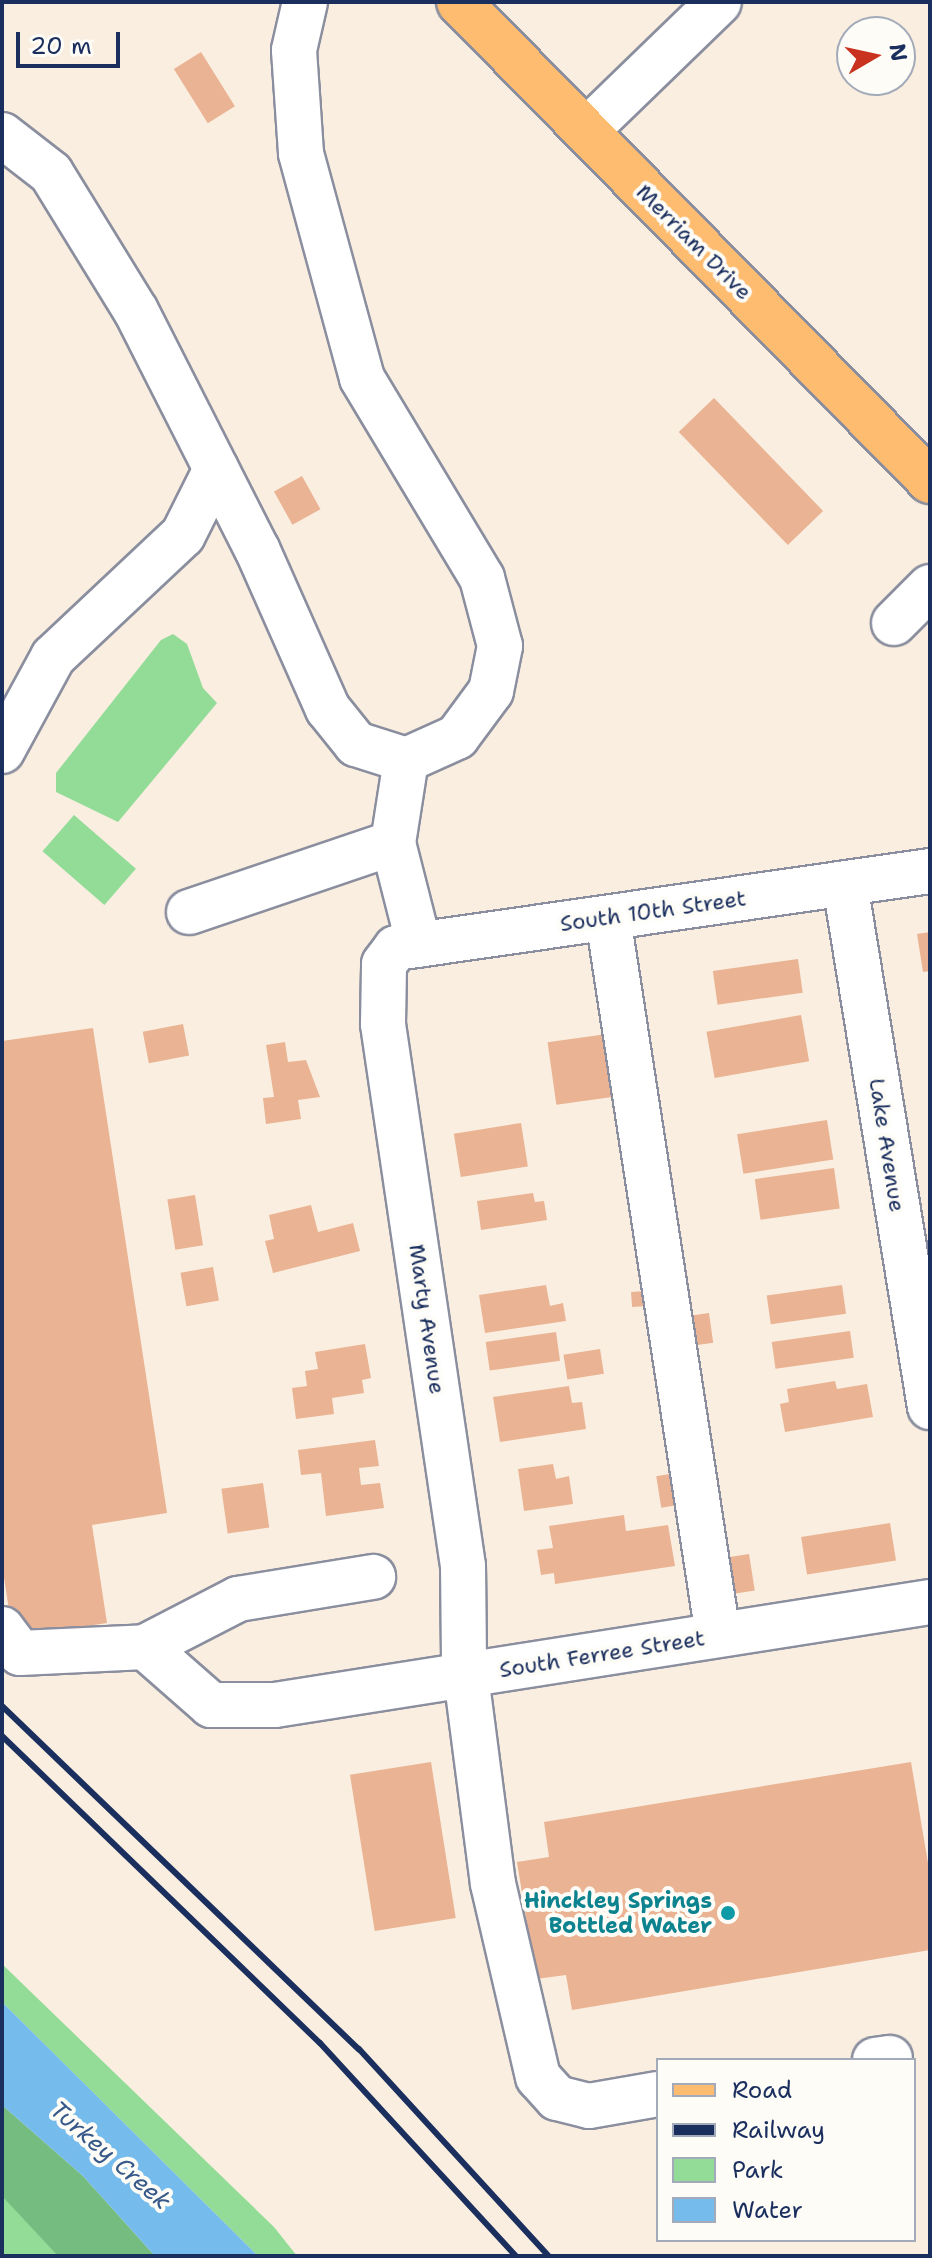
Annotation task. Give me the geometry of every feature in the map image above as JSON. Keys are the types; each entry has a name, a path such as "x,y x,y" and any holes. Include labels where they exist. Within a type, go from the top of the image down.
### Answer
{"main road":[{"name":"Merriam Drive","path":"459,2 930,481"}],"street":[{"path":"2,135 51,173 136,311 216,469 328,709 356,744 406,760 457,737 491,691 500,646 482,578 357,365 301,153 294,50 305,2"},
{"path":"586,131 719,2"},
{"path":"2,751 53,657 183,535 216,469"},
{"path":"894,623 930,587"},
{"path":"189,912 393,843 406,760"},
{"name":"Marty Avenue","path":"393,843 401,954 383,1024 463,1566 467,1675 493,1884 538,2077 557,2098 589,2106 656,2094"},
{"name":"South 10th Street","path":"401,954 608,918 930,871"},
{"name":"Lake Avenue","path":"845,884 930,1407"},
{"path":"608,918 718,1635"},
{"path":"2,1629 20,1653 145,1647 238,1599 373,1577"},
{"name":"South Ferree Street","path":"145,1647 211,1705 275,1705 930,1602"}],"green space":[{"path":"173,634 187,644 203,688 217,703 118,822 56,792 56,773 161,640"},
{"path":"74,815 136,869 104,905 43,851"},
{"path":"2,1964 274,2227 297,2256 258,2256 2,2002"},
{"path":"2,2105 83,2176 155,2256 58,2256 2,2196"},
{"path":"2,2196 8,2197 58,2256 2,2256"}],"water":[{"name":"Turkey Creek","path":"2,2002 258,2256 155,2256 83,2176 2,2105"}],"building":[{"path":"201,52 235,106 208,123 174,69"},
{"path":"714,398 823,511 788,545 679,432"},
{"path":"302,476 320,509 292,525 274,492"},
{"path":"930,932 930,971 923,972 917,934"},
{"path":"798,959 803,993 718,1005 713,971"},
{"path":"801,1015 809,1061 715,1078 706,1032"},
{"path":"183,1024 189,1055 149,1063 143,1032"},
{"path":"93,1028 167,1513 92,1525 107,1623 13,1637 2,1564 2,1041"},
{"path":"607,1034 616,1096 556,1105 548,1042"},
{"path":"285,1042 288,1062 306,1060 320,1097 298,1100 301,1119 266,1124 263,1098 274,1097 266,1045"},
{"path":"827,1120 833,1160 743,1174 737,1134"},
{"path":"521,1123 528,1166 461,1177 454,1134"},
{"path":"834,1168 840,1209 760,1220 755,1179"},
{"path":"533,1193 535,1202 544,1201 547,1220 481,1230 477,1201"},
{"path":"195,1195 203,1245 175,1250 167,1199"},
{"path":"311,1205 318,1232 353,1223 360,1251 273,1273 265,1241 274,1239 269,1215"},
{"path":"213,1267 219,1300 186,1306 181,1273"},
{"path":"546,1285 550,1306 563,1303 566,1321 485,1333 479,1295"},
{"path":"842,1285 846,1314 771,1324 767,1296"},
{"path":"646,1291 647,1306 632,1307 631,1292"},
{"path":"709,1313 713,1343 690,1346 686,1316"},
{"path":"850,1331 854,1358 776,1369 772,1342"},
{"path":"556,1332 560,1361 490,1371 486,1342"},
{"path":"365,1344 371,1378 362,1380 364,1393 332,1398 334,1414 296,1419 292,1388 307,1386 305,1371 318,1369 315,1352"},
{"path":"600,1349 604,1374 567,1379 563,1355"},
{"path":"835,1381 837,1389 867,1384 873,1417 785,1432 780,1404 789,1402 787,1389"},
{"path":"569,1386 572,1403 582,1402 586,1429 500,1442 493,1397"},
{"path":"375,1440 379,1466 359,1468 361,1485 380,1483 384,1508 326,1516 321,1473 301,1475 298,1450"},
{"path":"553,1464 556,1479 569,1476 573,1504 524,1511 518,1469"},
{"path":"676,1473 681,1505 661,1508 656,1476"},
{"path":"263,1483 269,1528 228,1533 221,1489"},
{"path":"624,1515 626,1531 668,1525 675,1566 555,1584 554,1573 541,1575 537,1550 553,1548 549,1526"},
{"path":"890,1523 896,1561 807,1575 801,1537"},
{"path":"749,1554 755,1591 729,1595 723,1558"},
{"path":"431,1762 456,1918 375,1931 350,1775"},
{"name":"Hinckley Springs Bottled Water","path":"911,1762 930,1875 930,1950 572,2010 566,1975 536,1979 517,1862 549,1857 544,1822"}],"railway":[{"path":"2,1706 359,2049 549,2256"},
{"path":"2,1736 320,2043 516,2256"}],"place":[{"name":"Hinckley Springs Bottled Water","path":"728,1913"}]}
